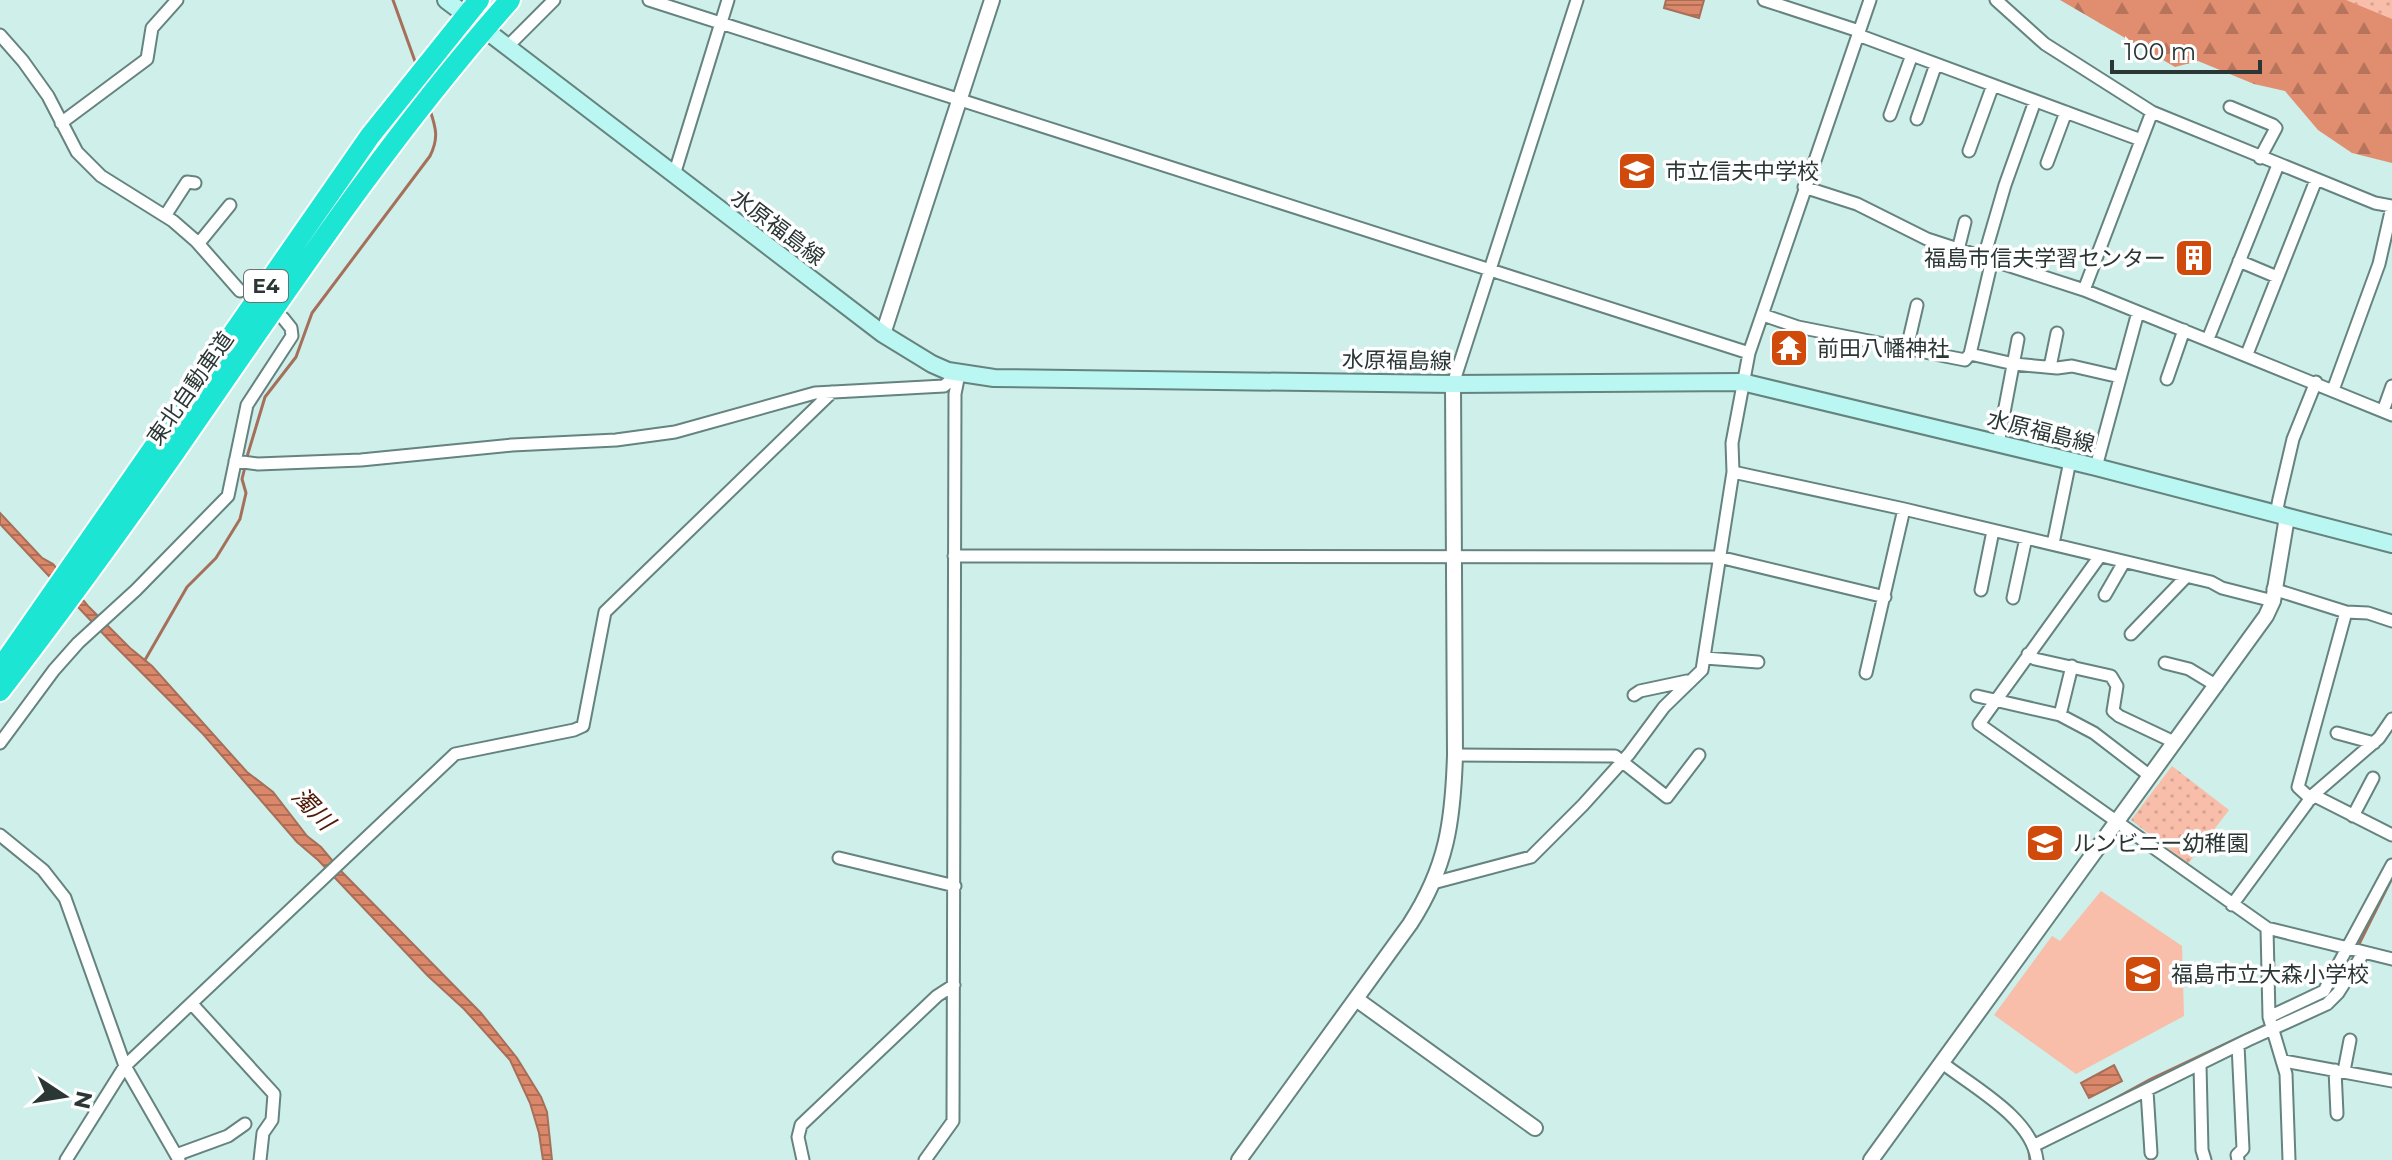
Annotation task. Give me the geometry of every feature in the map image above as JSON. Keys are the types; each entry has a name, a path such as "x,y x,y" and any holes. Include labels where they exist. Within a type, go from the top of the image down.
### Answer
{"highway":[{"name":"東北自動車道","path":"130,500 370,136 459,19 479,0"},
{"name":"東北自動車道","path":"0,691 130,500 329,230 471,44 510,0"},
{"name":"東北自動車道","path":"0,669 58,603"}],"main road":[{"path":"446,0 459,19"},
{"name":"水原福島線","path":"492,35 883,334 932,364 959,374 994,378 1453,384 1742,382 2096,467 2392,544"}],"street":[{"path":"61,123 147,59 152,28 177,0"},
{"path":"507,47 554,0"},
{"path":"649,0 1749,353"},
{"path":"674,175 728,0"},
{"path":"883,334 992,0"},
{"path":"1239,1160 1410,924 1433,883 1450,830 1455,755 1453,384 1577,0"},
{"path":"1764,0 2141,140"},
{"path":"1433,883 1531,857 1623,761 1688,682 1702,670 1733,472 1732,443 1749,353 1870,0"},
{"path":"1996,0 2045,44 2152,112 2316,180 2375,203 2392,206 2387,251 2333,390"},
{"path":"0,35 48,96 77,152 101,176 165,216 199,243 240,291"},
{"path":"1890,115 1912,55"},
{"path":"1917,119 1936,64"},
{"path":"1969,151 1993,85"},
{"path":"1763,315 1798,327 1965,360 1970,354 2005,185 2035,101"},
{"path":"2230,107 2276,128 2260,158"},
{"path":"2047,163 2066,112"},
{"path":"2084,290 2152,112"},
{"path":"2208,339 2278,165"},
{"path":"2247,354 2316,180"},
{"path":"165,216 187,182 195,183"},
{"path":"1804,187 1857,204 1917,235 2084,290 2388,413 2392,386"},
{"path":"199,243 230,205"},
{"path":"1958,250 1965,222"},
{"path":"2239,261 2277,277"},
{"path":"1907,348 1917,305"},
{"path":"2096,467 2138,312"},
{"path":"0,743 54,670 228,496 247,405 292,336 291,328 283,318"},
{"path":"2167,379 2184,330"},
{"path":"2050,367 2057,333"},
{"path":"1998,444 2018,339"},
{"path":"1970,354 2014,364 2072,366 2120,377"},
{"path":"235,461 258,464 361,460 512,445 616,440 675,432 815,393 944,386 959,374"},
{"path":"925,1160 953,1121 955,394 959,374"},
{"path":"1871,1160 2266,616 2273,595 2287,517 2277,509 2279,499 2293,439 2316,382"},
{"path":"66,1160 125,1066 455,754 583,726 605,612 832,392"},
{"path":"2053,544 2070,461"},
{"path":"1733,472 1904,509 2186,577 2346,612 2368,613 2392,621"},
{"path":"1866,673 1904,509"},
{"path":"1981,590 1993,531"},
{"path":"2013,598 2026,538"},
{"path":"954,556 1719,557 1885,597"},
{"path":"2100,556 1979,724 2267,928 2392,959"},
{"path":"2105,595 2124,562"},
{"path":"2131,634 2186,577"},
{"path":"2346,612 2298,787 2312,797 2392,835"},
{"path":"2028,654 2035,659 2111,676 2117,686 2113,711 2174,742"},
{"path":"1705,658 1758,662"},
{"path":"2165,663 2189,669 2217,686"},
{"path":"2060,715 2072,666"},
{"path":"1634,695 1640,691 1688,682"},
{"path":"1977,696 2060,715 2094,733 2150,776"},
{"path":"2232,905 2312,797 2374,743 2392,719"},
{"path":"2337,733 2374,743"},
{"path":"1455,755 1615,756 1667,797 1699,755"},
{"path":"2353,816 2373,778"},
{"path":"0,835 43,870 65,898 125,1066 178,1157 228,1136 245,1124"},
{"path":"839,858 955,886"},
{"path":"2035,1145 2238,1045 2324,991 2357,950 2392,865"},
{"path":"2267,928 2270,1023 2284,1061 2289,1160"},
{"path":"803,1160 798,1137 801,1125 937,996 954,985"},
{"path":"1356,999 1535,1128"},
{"path":"192,1004 274,1094 272,1120 263,1133 260,1160"},
{"path":"2337,1114 2340,1070 2350,1040"},
{"path":"2238,1045 2243,1149 2237,1155 2238,1160"},
{"path":"2284,1061 2392,1081"},
{"path":"1941,1062 2022,1125 2035,1145 2037,1160"},
{"path":"2200,1065 2202,1150 2205,1160"},
{"path":"2147,1091 2151,1153"}],"shaded area":[{"path":"1666,0 1704,0 1699,18 1664,8"},
{"path":"2346,0 2392,0 2392,19"},
{"name":"濁川","path":"0,513 42,558 53,564 88,606 152,666 247,772 273,792 307,836 481,1013 517,1058 541,1097 547,1112 552,1160 543,1160 530,1103 510,1060 464,1009 297,842 203,734 0,524"},
{"path":"2172,766 2229,810 2188,864 2131,820"},
{"path":"2101,891 2182,946 2184,1016 2076,1074 1994,1015 2052,936 2060,941"},
{"path":"2114,1065 2122,1081 2089,1098 2081,1083"}],"green space":[{"path":"2060,0 2392,0 2392,163 2352,153 2318,130 2285,91 2254,84 2198,61 2175,67"}],"waterway":[{"path":"393,0 416,64"},
{"path":"246,460 265,397 296,357 312,313 430,156 436,133 430,110"},
{"path":"145,660 187,587 216,558 240,519 246,493 242,479 245,467"},
{"path":"2358,946 2392,878"},
{"path":"2107,1103 2323,998 2335,987"},
{"path":"2029,1151 2030,1160"}],"place":[{"name":"市立信夫中学校","path":"1637,171"},
{"name":"福島市信夫学習センター","path":"2194,258"},
{"name":"前田八幡神社","path":"1789,348"},
{"name":"ルンビニー幼稚園","path":"2045,843"},
{"name":"福島市立大森小学校","path":"2143,974"}]}
